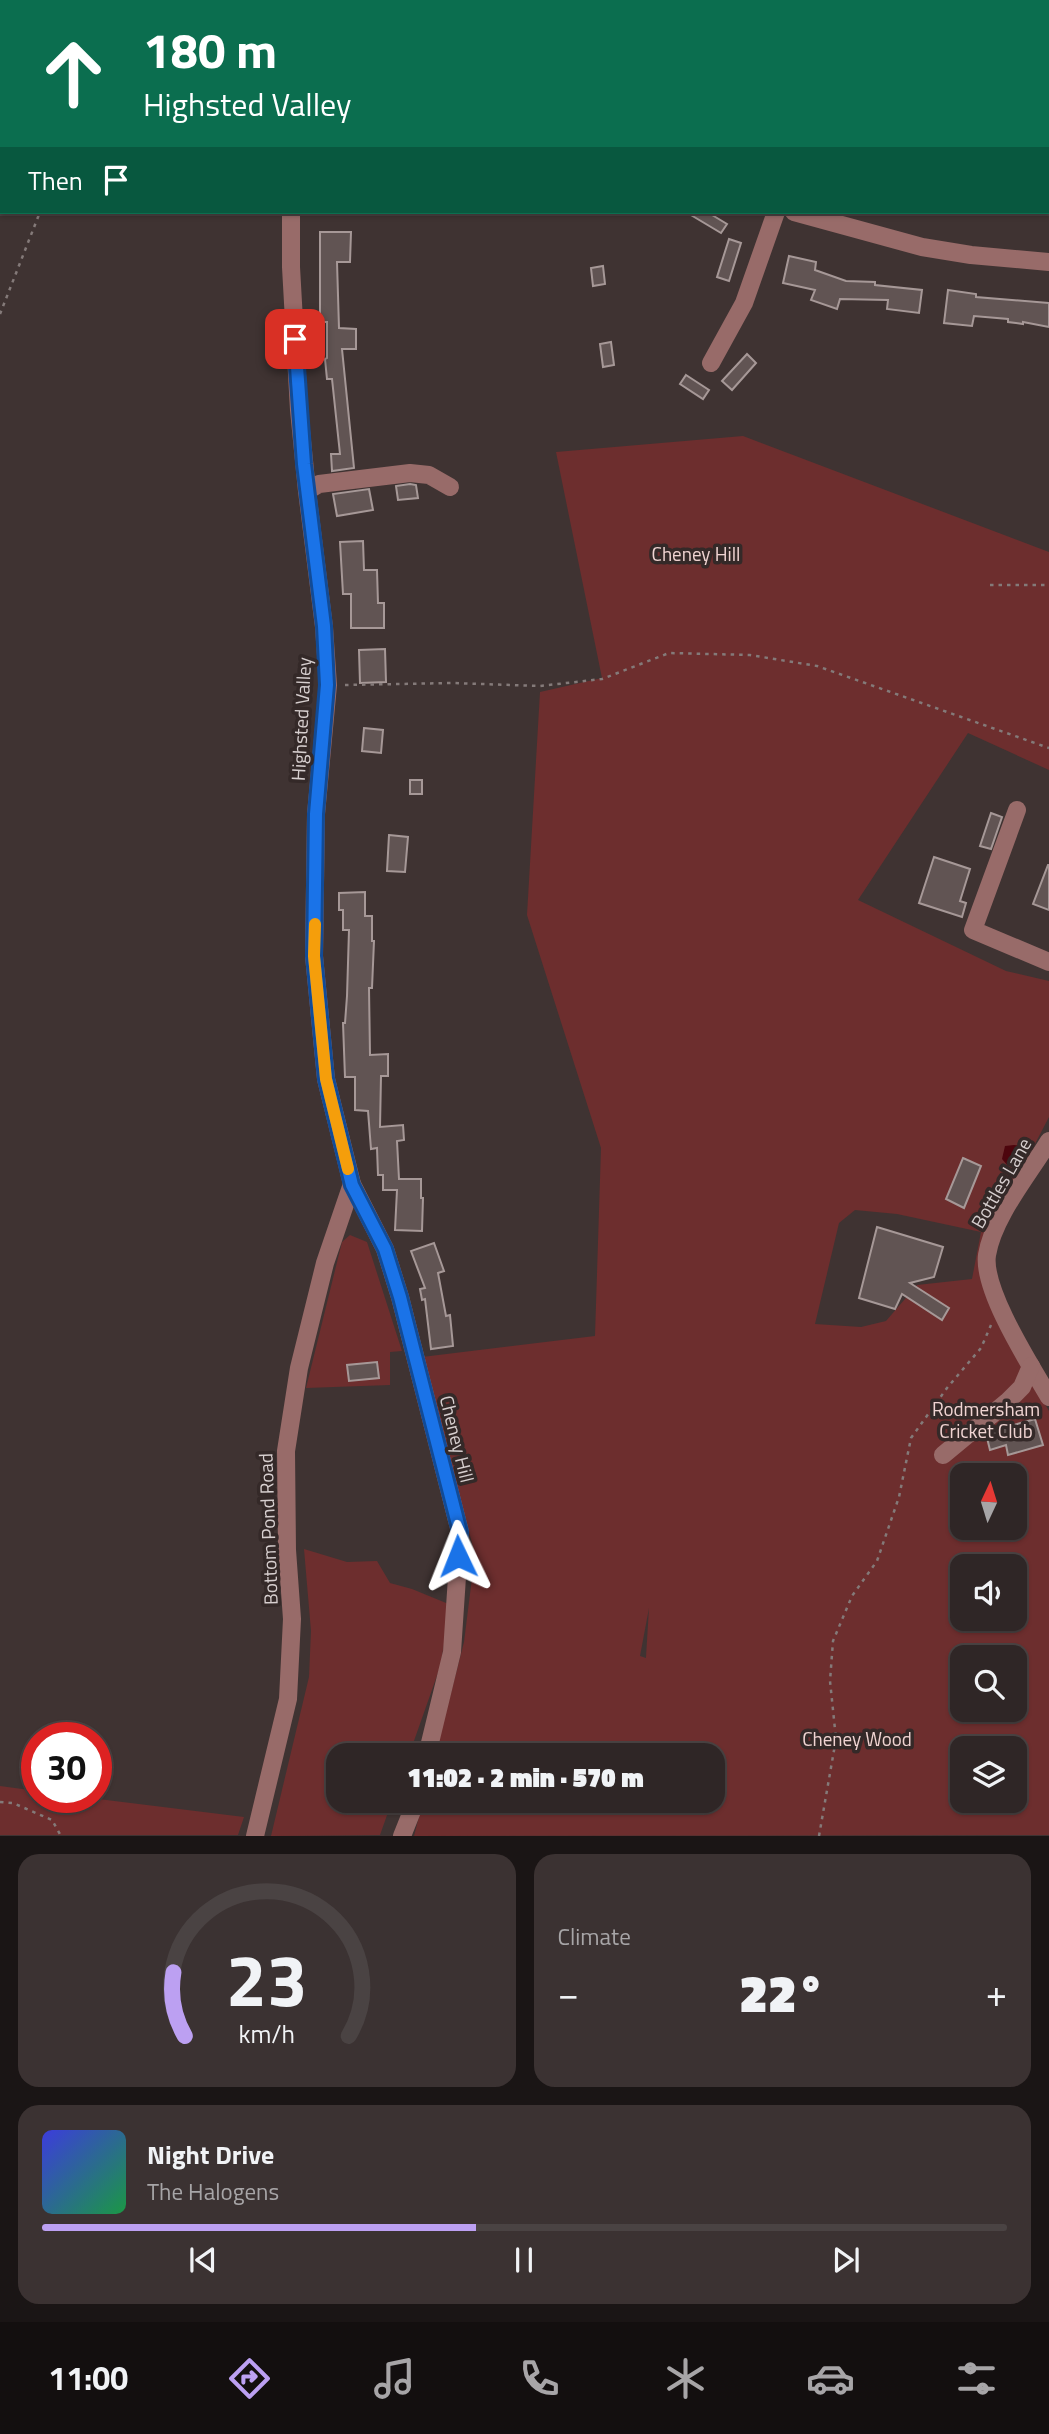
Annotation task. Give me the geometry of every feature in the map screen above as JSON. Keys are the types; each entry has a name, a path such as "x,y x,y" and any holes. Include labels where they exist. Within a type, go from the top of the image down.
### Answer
{"street":[{"name":"Highsted Valley","path":"291,214 291,267 299,410 324,626 327,685 316,814 314,956 326,1079 352,1185"},
{"path":"710,363 744,303 775,214"},
{"path":"801,214 922,247 971,255 1049,262"},
{"path":"307,491 319,484 410,472 429,475 450,487"},
{"path":"1017,810 974,930 1049,962"},
{"name":"Bottles Lane","path":"1049,1141 996,1226 987,1256 991,1287 1049,1397"},
{"name":"Cheney Hill","path":"352,1185 385,1249 393,1273 460,1532 452,1652 430,1743"},
{"name":"Bottom Pond Road","path":"255,1836 288,1699 292,1619 287,1550 286,1451 299,1368 325,1263 352,1185"},
{"path":"943,1455 1022,1387 1031,1366"},
{"path":"402,1836 411,1813"}],"path":[{"path":"0,314 39,214"},
{"path":"0,302 6,298"},
{"path":"990,585 1049,585"},
{"path":"327,685 453,683 540,686 602,679 669,653 750,655 817,666 1049,748"},
{"path":"819,1836 835,1739 830,1681 833,1641 852,1596 877,1561 899,1497 911,1438 947,1388 981,1348"},
{"path":"0,1802 13,1803 52,1820 61,1836"}],"green space":[{"path":"743,436 1049,552 1049,770 968,733 858,900 1006,971 1049,981 1049,1117 990,1230 1007,1340 1049,1411 1049,1835 414,1836 420,1813 725,1813 725,1743 438,1743 464,1642 475,1554 422,1357 595,1336 601,1148 527,915 540,692 602,678 556,452","holes":["855,1210 897,1214 981,1232 972,1279 917,1285 886,1321 861,1327 815,1324 839,1223","649,1608 646,1658 640,1656"]},
{"path":"350,1235 367,1242 402,1351 390,1352 390,1385 306,1388 342,1242","holes":["377,1362 378,1378 349,1381 348,1365"]},
{"path":"304,1549 347,1562 377,1561 390,1583 451,1605 440,1667 413,1743 326,1743 326,1813 388,1813 380,1835 271,1836 309,1677 311,1631"},
{"path":"0,1786 21,1789 21,1813 112,1813 112,1801 244,1817 238,1835 0,1835"}],"shaded area":[{"path":"1005,1146 1021,1146 1008,1166 1002,1159"}],"building":[{"path":"689,214 710,214 727,224 721,233"},
{"path":"320,232 351,232 350,262 337,262 339,328 356,329 356,349 342,349 354,468 332,471 331,454 340,454 332,379 327,379 325,359 327,322 320,322"},
{"path":"729,239 741,243 729,281 717,277"},
{"path":"789,256 816,262 815,270 846,281 875,282 875,285 922,290 919,313 887,309 888,300 840,299 837,309 811,300 815,290 783,283"},
{"path":"603,266 605,284 593,286 591,268"},
{"path":"948,290 976,294 976,297 1049,303 1049,327 974,316 972,326 944,323"},
{"path":"611,342 614,365 603,367 600,344"},
{"path":"747,354 756,363 732,390 722,381"},
{"path":"686,375 709,390 703,399 680,384"},
{"path":"416,485 418,498 398,500 396,486"},
{"path":"369,489 373,510 337,516 333,494"},
{"path":"363,541 364,570 377,570 378,603 384,603 384,628 351,628 351,594 343,594 340,542"},
{"path":"385,649 386,682 360,683 359,650"},
{"path":"364,728 383,730 381,753 362,751"},
{"path":"410,780 422,780 422,794 410,794"},
{"path":"991,813 1002,817 991,849 980,846"},
{"path":"389,835 408,837 405,872 387,871"},
{"path":"934,857 970,869 960,901 966,903 962,917 919,903"},
{"path":"1049,865 1049,910 1033,904"},
{"path":"365,892 365,916 372,916 374,941 372,988 369,988 370,1055 388,1054 388,1076 381,1076 380,1127 403,1125 404,1140 397,1141 399,1179 421,1179 422,1231 395,1230 397,1190 383,1190 383,1175 378,1175 377,1148 371,1149 368,1111 355,1110 355,1077 345,1077 343,1023 347,996 349,930 343,930 343,910 339,910 339,893"},
{"path":"963,1158 981,1166 964,1208 946,1199"},
{"path":"877,1227 943,1247 934,1277 910,1283 949,1308 942,1320 902,1294 895,1309 859,1298"},
{"path":"434,1243 444,1271 438,1273 446,1316 450,1315 453,1346 431,1349 425,1299 422,1300 420,1289 425,1288 411,1251"},
{"path":"377,1362 379,1378 349,1381 347,1365"},
{"path":"1035,1419 1043,1445 1008,1455 1006,1445 990,1450 986,1434"}],"slow traffic":[{"path":"315,924 314,956 326,1079 348,1169"}],"route":[{"path":"295,339 299,410 324,626 327,685 316,814 314,956 326,1079 352,1185 385,1249 400,1297 460,1532 458,1556"}],"park label":[{"name":"Rodmersham Cricket Club","path":"986,1420"},
{"name":"Cheney Wood","path":"857,1739"}]}
